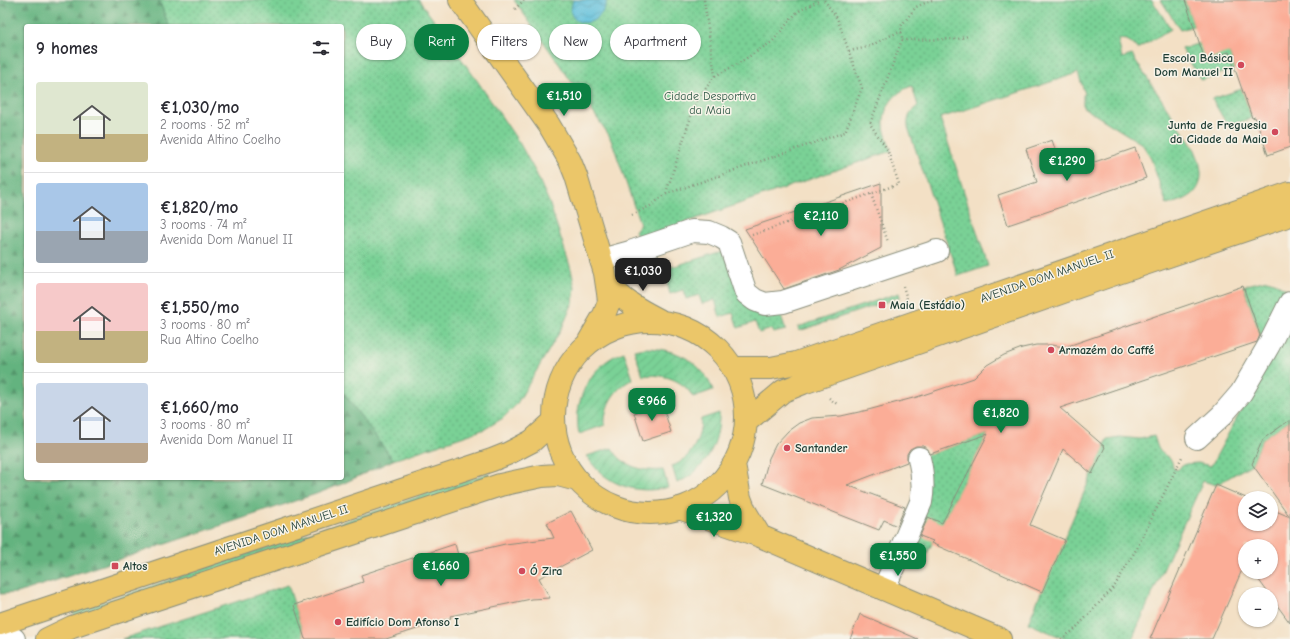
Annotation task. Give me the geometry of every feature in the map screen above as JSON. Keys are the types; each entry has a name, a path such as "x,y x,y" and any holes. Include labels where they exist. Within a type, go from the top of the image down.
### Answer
{"main road":[{"path":"460,0 548,125 570,161 576,176 607,282 608,302 604,315 586,346"},
{"name":"AVENIDA DOM MANUEL II","path":"733,368 771,368 796,363 1290,194"},
{"name":"AVENIDA DOM MANUEL II","path":"746,422 783,391 803,383 1290,215"},
{"path":"607,282 622,298 634,307 662,322"},
{"path":"641,321 662,322 684,327 703,337 720,350 733,368 744,394 746,422 742,444 734,464 721,482 704,496 679,508 652,513 624,510 598,498 577,480 560,453 553,422 555,397 564,374 578,353 596,336 619,326 641,321"},
{"name":"AVENIDA DOM MANUEL II","path":"0,624 497,458 532,441 553,422"},
{"path":"734,464 740,498 745,511 760,536"},
{"path":"47,639 72,627 500,485 542,476 558,475 577,480"},
{"path":"679,508 760,536 994,638"}],"street":[{"path":"1251,207 1290,210"},
{"path":"601,260 692,231 709,232 729,242 746,293 755,300 765,304 783,302 936,251"},
{"path":"1197,438 1222,415 1241,394 1269,345 1290,303"},
{"path":"884,589 921,502 924,488 920,458"},
{"path":"0,635 14,639"}],"path":[{"path":"514,9 524,0"},
{"path":"704,0 715,76"},
{"path":"666,194 696,101 715,76 772,42 797,12 820,0"},
{"path":"632,215 650,206 666,194 845,132 862,88 837,18 824,0"},
{"path":"747,236 899,184 887,149 870,124 902,40 901,26 916,7 932,0"},
{"path":"849,51 866,48 884,38 902,32"},
{"path":"902,40 958,39 968,36"},
{"path":"871,194 888,244"},
{"path":"828,397 837,404"},
{"path":"1061,639 1074,630 1114,587 1137,548 1181,458 1197,438"}],"green space":[{"path":"0,0 159,0 168,24 24,24 24,480 344,480 344,394 393,460 342,484 316,494 18,593 0,594"},
{"path":"159,0 419,0 436,24 414,24 414,60 462,60 478,82 520,144 536,173 549,202 571,269 575,288 573,302 562,328 516,405 503,418 485,429 393,460 344,394 344,24 168,24"},
{"name":"Cidade Desportiva da Maia","path":"514,0 1152,0 1171,29 1137,49 1129,41 1118,40 1122,58 1132,55 1195,150 1200,164 1200,184 1192,195 1183,200 1167,205 1150,156 1142,144 1083,107 1083,95 1085,94 1078,73 940,118 988,266 958,276 908,127 910,115 918,106 912,86 896,95 888,105 884,117 884,127 891,151 638,239 635,231 640,224 609,135 556,60 602,60 602,24 549,24 549,50 541,38 541,24 531,24"},
{"path":"1161,0 1185,0 1194,26 1180,30"},
{"path":"1200,43 1229,52 1235,69 1201,80 1182,49"},
{"path":"1242,89 1252,118 1228,126 1212,99"},
{"path":"722,251 762,314 775,315 780,313 786,330 773,333 771,329 759,333 755,322 738,328 733,313 720,317 715,300 702,304 699,295 686,299 683,290 670,294 666,279 653,283 650,274"},
{"path":"1267,280 1286,289 1261,338 1243,286"},
{"path":"899,293 900,297 799,331 798,327"},
{"path":"1290,319 1290,420 1263,439 1252,464 1216,485 1203,481 1132,639 1065,639 1028,623 1107,439 1119,437 1140,439 1154,436 1159,450 1172,461 1173,468 1177,470 1185,464 1198,463 1211,466"},
{"path":"646,348 667,351 686,358 702,371 713,390 693,397 684,386 671,379 657,375 643,376 634,350"},
{"path":"624,352 633,379 621,387 612,398 606,411 605,425 579,434 578,409 581,396 586,385 593,374 602,365 612,357"},
{"path":"719,413 717,435 709,455 696,471 677,483 672,466 685,459 690,454 697,441 701,426 701,419"},
{"path":"988,434 919,569 902,563 926,455"},
{"path":"612,448 621,459 633,466 640,469 663,470 668,487 645,490 633,489 611,480 602,474 587,456"},
{"path":"489,473 491,480 75,618 73,612"},
{"path":"288,585 305,639 122,639"}],"water":[{"path":"573,0 607,0 604,9 595,20 579,22 571,13"}],"building":[{"name":"Escola Básica Dom Manuel II","path":"1185,0 1290,0 1290,147 1268,155 1255,117 1252,118 1229,52 1205,60"},
{"path":"1052,140 1063,173 1135,148 1146,178 1008,225 998,195 1037,182 1026,149"},
{"path":"881,183 881,248 839,270 784,289 745,229"},
{"path":"1243,286 1260,335 1257,342 1060,408 1105,447 1092,474 1063,449 1030,525 1065,540 1042,592 931,543 933,541 920,536 928,517 942,523 988,434 930,454 928,449 923,446 916,446 910,449 907,454 907,462 847,485 905,507 897,526 884,520 879,530 762,484 769,458 776,444 788,431 799,423 812,418 841,416 917,397 974,378 987,365 1004,355 1022,348 1036,345 1065,347"},
{"path":"662,404 671,432 643,441 634,413"},
{"path":"1290,420 1290,517 1278,500 1278,491 1271,491 1252,464 1263,439"},
{"path":"1216,485 1238,495 1238,531 1278,531 1278,512 1290,517 1290,623 1278,607 1278,587 1264,587 1258,579 1278,579 1278,539 1238,539 1238,579 1212,639 1150,639"},
{"path":"571,511 592,550 539,578 550,598 531,599 450,616 451,618 386,639 305,639 294,605 363,582 361,575 455,544 458,555 505,544 554,538 547,523"},
{"path":"860,614 918,639 850,639"}],"place":[{"name":"Escola Básica Dom Manuel II","path":"1241,65"},
{"name":"Junta de Freguesia da Cidade da Maia","path":"1275,132"},
{"name":"Maia (Estádio)","path":"882,305"},
{"name":"Armazém do Caffé","path":"1051,350"},
{"name":"Santander","path":"787,448"},
{"name":"Altos","path":"115,566"},
{"name":"Ó Zira","path":"522,571"},
{"name":"Edifício Dom Afonso I","path":"338,622"}]}
